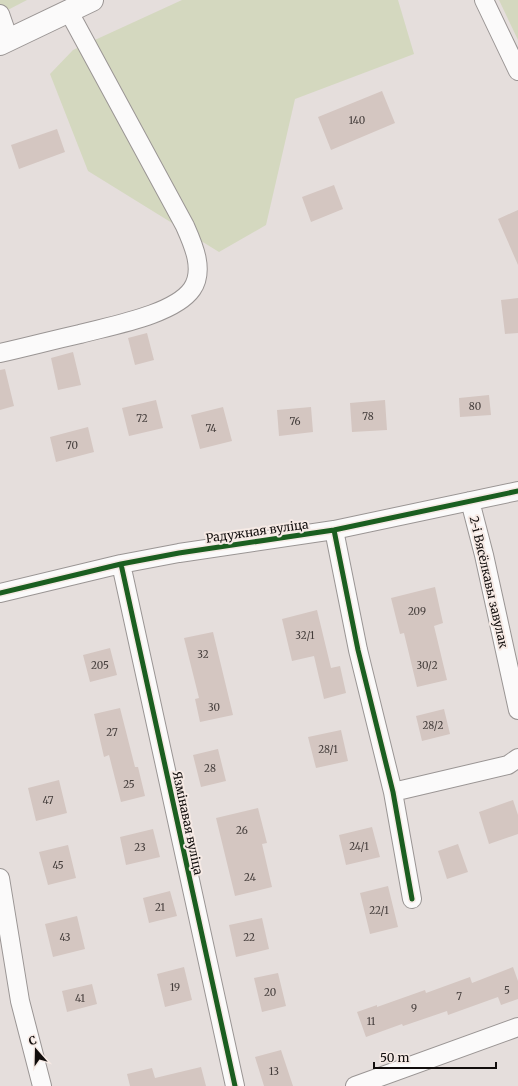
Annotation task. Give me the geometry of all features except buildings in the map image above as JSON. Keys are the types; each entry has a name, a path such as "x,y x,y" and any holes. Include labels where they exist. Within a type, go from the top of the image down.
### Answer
{"main road":[{"path":"5,42 92,0"}],"street":[{"path":"484,0 518,71"},
{"path":"0,354 154,314 183,298 191,290 196,280 198,271 194,251 182,220 69,12"},
{"path":"0,14 5,42"},
{"name":"Радужная вуліца","path":"0,593 121,564 179,553 334,530 518,491"},
{"name":"2-і Вясёлкавы завулак","path":"470,501 484,554 518,710"},
{"path":"334,530 358,650 393,792 412,899"},
{"name":"Язмінавая вуліца","path":"121,564 235,1086"},
{"path":"393,792 508,765 518,758"},
{"path":"0,878 20,1001 42,1086"},
{"path":"355,1086 518,1026"}],"green space":[{"path":"0,0 27,0 0,14"},
{"path":"182,0 398,0 414,54 295,99 266,225 219,252 88,171 50,74 73,50"},
{"path":"499,0 518,0 518,40"}],"cycle path":[{"path":"0,593 121,564 179,553 334,530 518,491"},
{"path":"334,530 358,650 393,792 412,899"},
{"path":"121,564 235,1086"}]}
